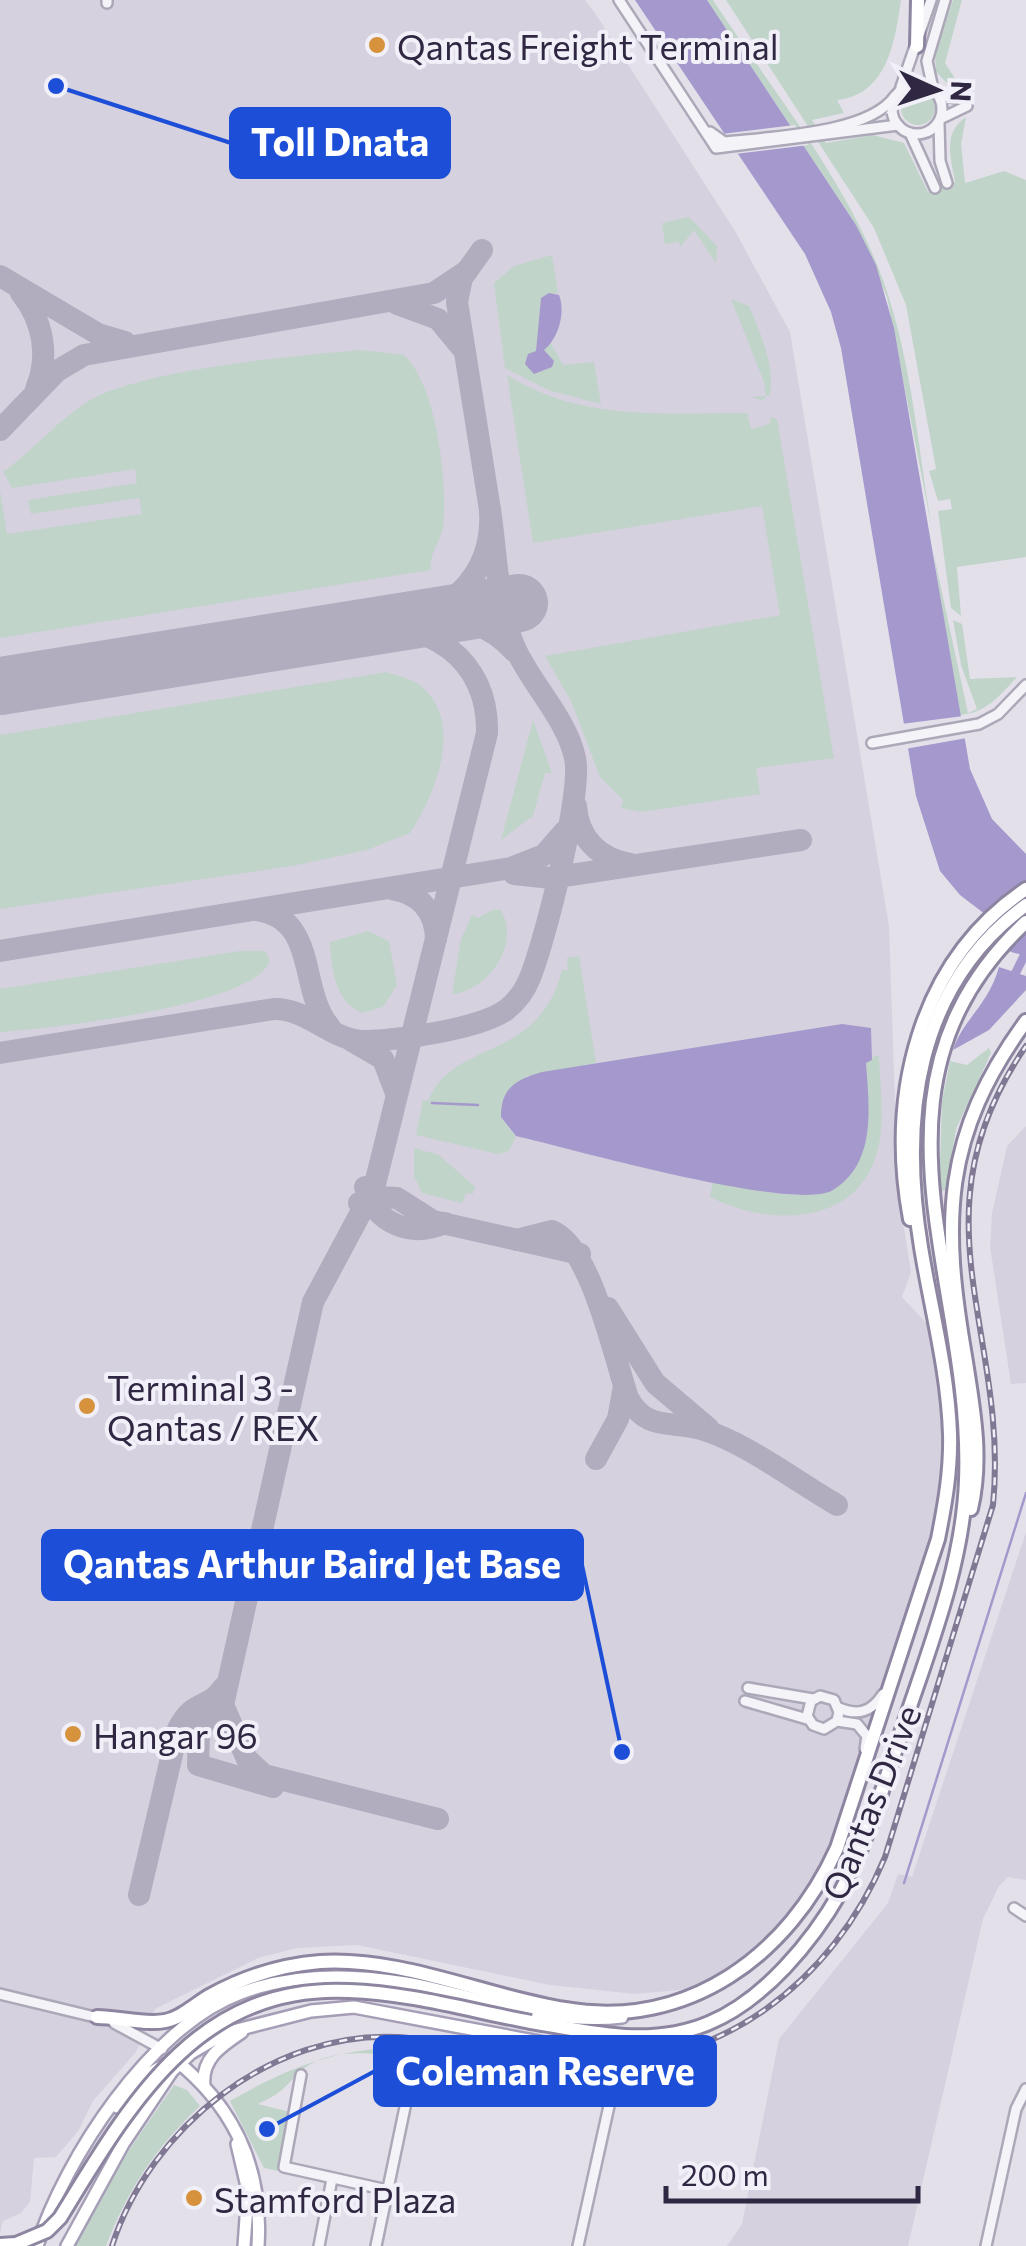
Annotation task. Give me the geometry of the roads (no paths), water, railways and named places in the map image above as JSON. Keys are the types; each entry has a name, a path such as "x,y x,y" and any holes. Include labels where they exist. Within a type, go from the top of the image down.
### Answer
{"highway":[{"path":"916,46 918,0"},
{"path":"917,1113 915,1044 938,982 980,926 1026,888"},
{"name":"Qantas Drive","path":"97,2017 170,2020 211,1994 252,1976 320,1962 383,1966 565,2010 622,2012 663,2006 729,1980 780,1938 822,1882 938,1540 946,1498 950,1432 916,1205 917,1113 927,1048 949,987 980,944 1026,905"},
{"name":"Qantas Drive","path":"708,2024 776,1974 840,1894 884,1784 950,1572 964,1510 966,1440 917,1113 956,1012 985,964 1026,922"},
{"path":"950,1572 968,1520 976,1454 975,1415 952,1281 951,1192 973,1115 1026,1021"},
{"path":"0,2244 12,2245 47,2231 60,2218 125,2116 171,2059 205,2030 246,2008 308,1992 350,1991 623,2038 708,2024"}],"main road":[{"path":"40,2242 56,2194 120,2090 214,2006 239,1994 290,1980 326,1976 404,1983 555,2016 598,2020 663,2006"},
{"name":"Qantas Drive","path":"66,2246 123,2144 180,2063 216,2036 312,2012 354,2008 532,2042 594,2047 644,2044 708,2024"},
{"path":"206,2092 203,2074 209,2060 246,2030"},
{"path":"166,2046 238,2129 252,2161 259,2198 258,2246"},
{"path":"94,2131 146,2075 160,2065 180,2063"},
{"path":"222,2113 246,2174 244,2246"}],"street":[{"path":"619,0 688,108 717,140 729,145 898,125"},
{"path":"931,0 892,112 898,125 910,133 935,188"},
{"path":"945,0 927,61 936,92 940,161 947,183"},
{"path":"823,133 870,118 898,92 917,83 967,103 924,133 910,133"},
{"path":"872,743 966,728 995,716 1026,685"},
{"path":"864,1766 864,1730 857,1724 837,1721 820,1728 794,1712 749,1701 752,1689 796,1699 828,1696 839,1708 852,1712 870,1710 894,1674"},
{"path":"809,1720 808,1705 815,1698"},
{"path":"837,1721 839,1708"},
{"path":"1014,1908 1026,1916"},
{"path":"2,1994 97,2017 166,2046"},
{"path":"376,2246 413,2068"},
{"path":"301,2075 284,2167 387,2190"},
{"path":"986,2246 1016,2109 1026,2089"},
{"path":"578,2246 611,2097"},
{"path":"318,2246 332,2179"}],"waterway":[{"path":"1013,978 1026,952"},
{"path":"432,1103 478,1105"},
{"path":"904,1883 1026,1493"}],"railway":[{"path":"112,2246 130,2203 155,2163 186,2126 222,2095 262,2069 306,2050 351,2039 399,2037 557,2062 630,2062 679,2052 724,2034 765,2010 802,1979 835,1943 863,1902 885,1857 993,1505 994,1443 972,1274 969,1220 974,1165 992,1107 1026,1046"}],"place":[{"name":"Qantas Freight Terminal","path":"377,45"},
{"name":"Toll Dnata","path":"56,86"},
{"name":"Terminal 3 - Qantas / REX","path":"87,1406"},
{"name":"Hangar 96","path":"73,1734"},
{"name":"Qantas Arthur Baird Jet Base","path":"622,1752"},
{"name":"Coleman Reserve","path":"267,2129"},
{"name":"Stamford Plaza","path":"194,2198"}]}
